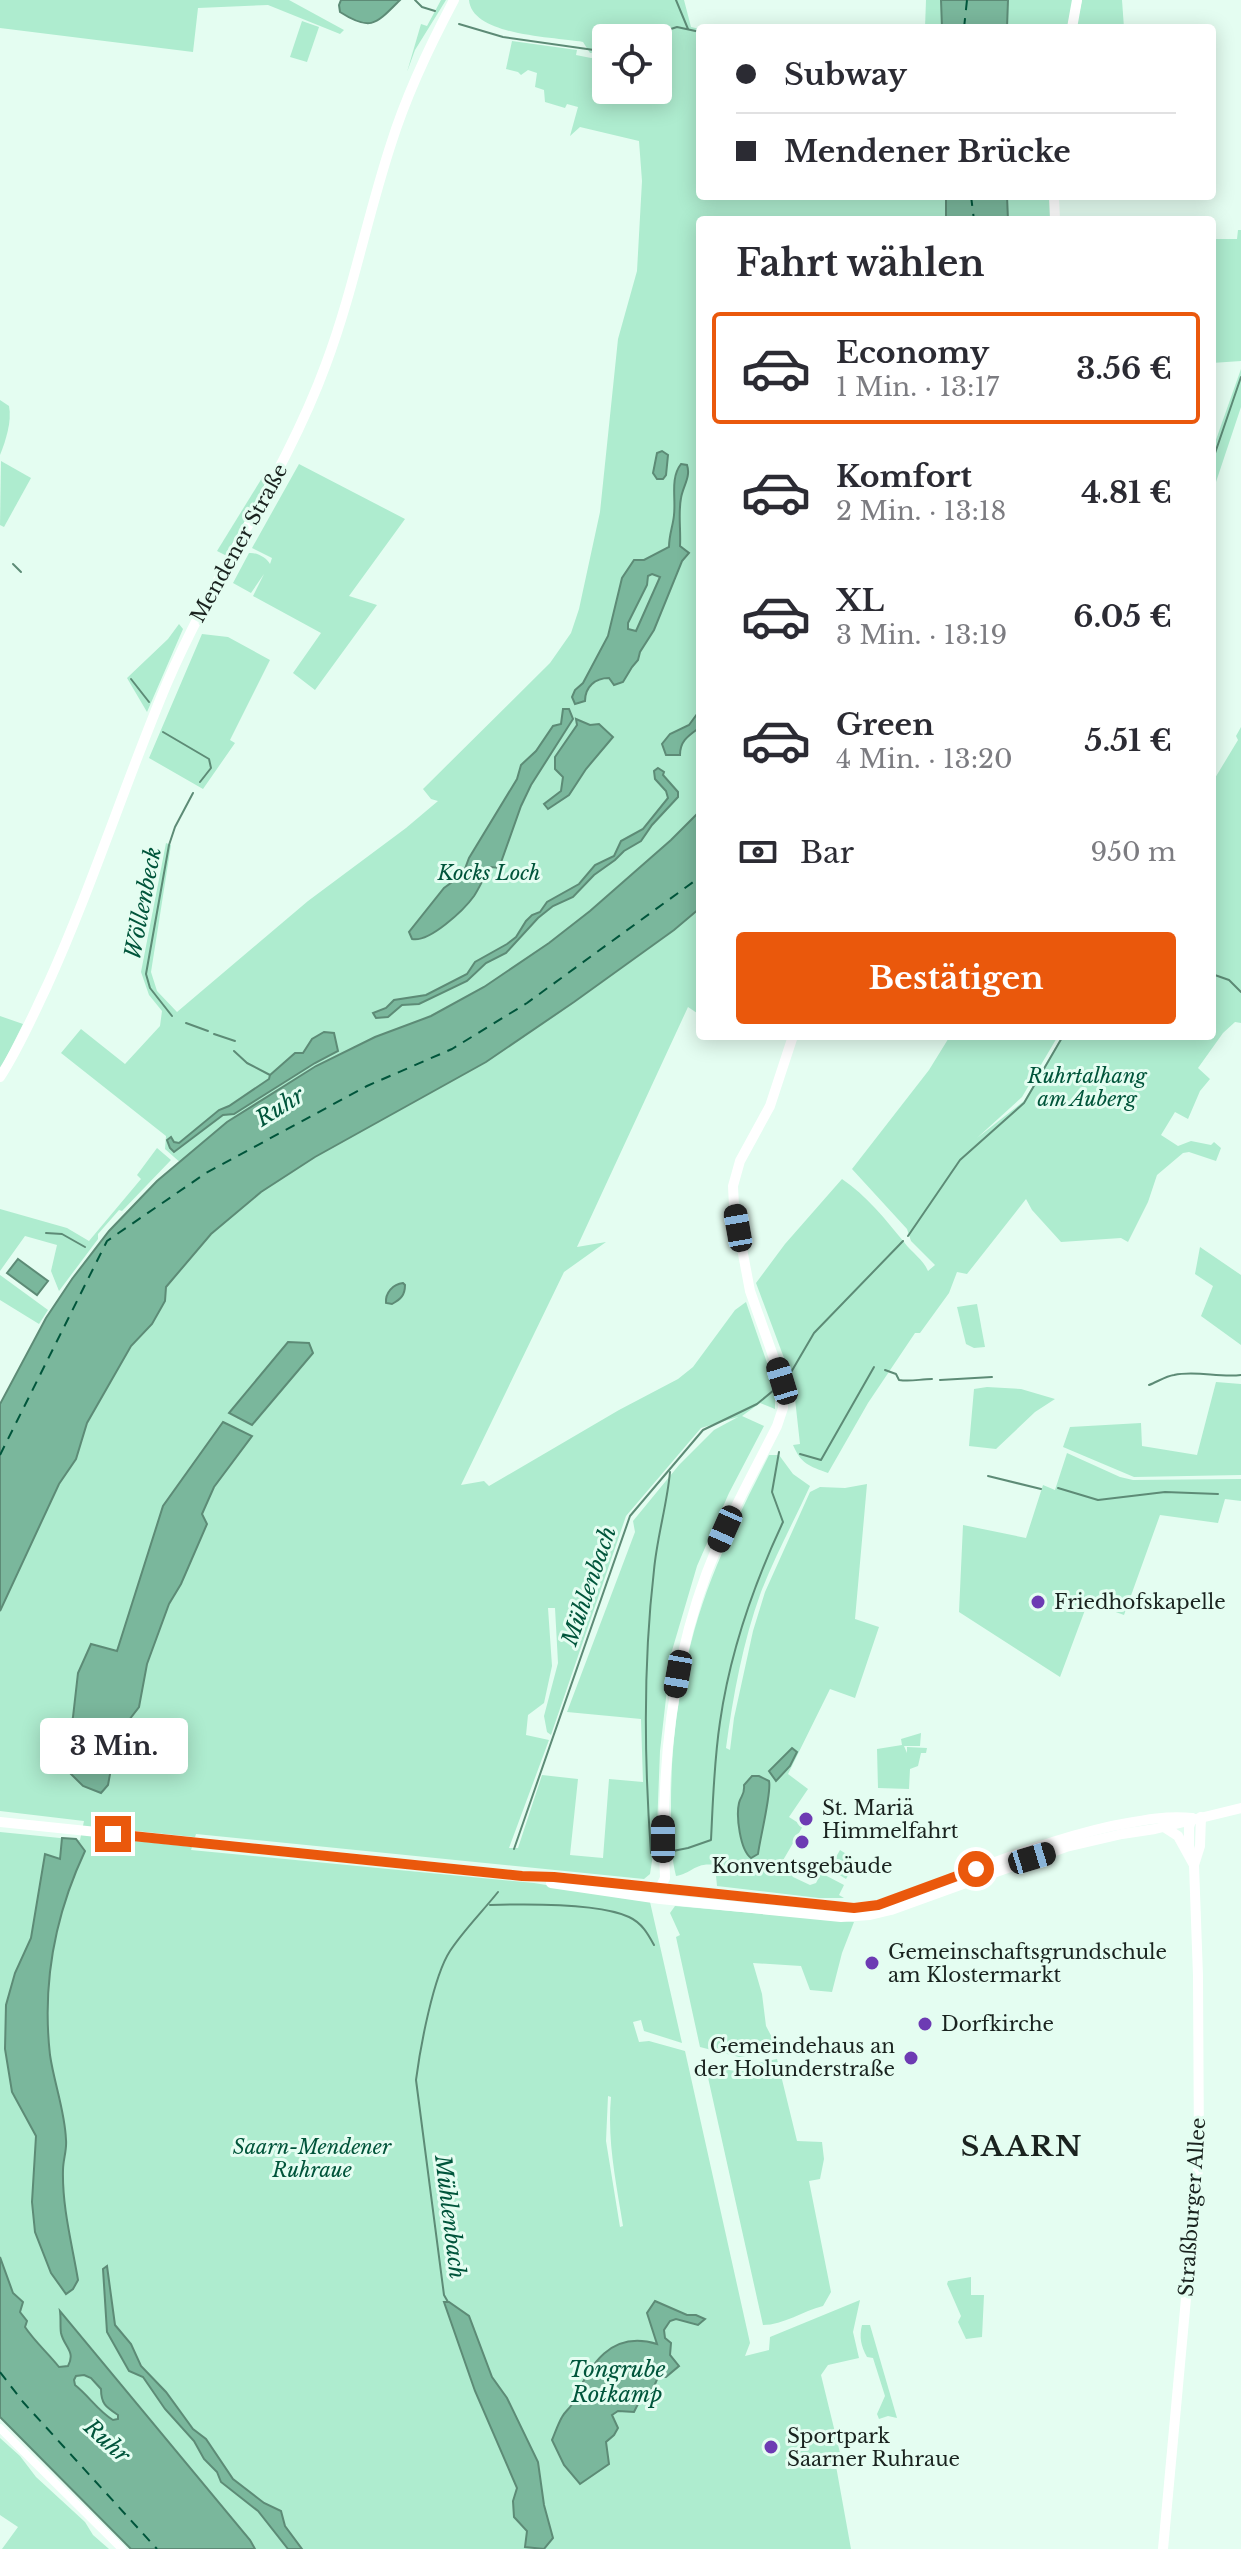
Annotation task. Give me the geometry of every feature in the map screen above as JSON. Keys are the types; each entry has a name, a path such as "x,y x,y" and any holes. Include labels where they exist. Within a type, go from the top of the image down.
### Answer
{"main road":[{"name":"Mendener Straße","path":"0,1077 57,964 167,685 193,627 275,479 314,396 346,306 399,120 425,56 454,0"},
{"path":"1073,24 1077,0"},
{"path":"660,1894 657,1873 663,1839 667,1745 682,1653 716,1550 783,1408 782,1381 756,1313 745,1272 733,1186 747,1145 770,1106 792,1040"},
{"path":"940,1888 1066,1847 1241,1808"},
{"path":"0,1822 554,1877 660,1894 855,1917 891,1910 1029,1850 1087,1832 1170,1816 1196,1818"},
{"name":"Straßburger Allee","path":"1194,1865 1189,1854 1189,1827 1196,1818"},
{"name":"Straßburger Allee","path":"1163,2549 1199,2157 1194,1865 1200,1846 1196,1818"},
{"path":"1164,1827 1178,1836 1189,1854"}],"street":[{"path":"0,2428 122,2549"}],"green space":[{"path":"0,0 289,0 344,30 340,34 268,5 198,8 193,52 0,28"},
{"path":"441,0 446,0 415,50 407,72 421,24 427,26"},
{"name":"Saarn-Mendener Ruhraue","path":"469,0 684,0 691,27 696,28 696,200 976,200 977,216 696,216 696,866 653,945 696,911 696,1012 688,1007 577,1247 606,1242 564,1272 461,1485 484,1481 489,1486 678,1379 693,1367 735,1310 746,1302 775,1386 775,1409 760,1403 742,1416 764,1426 729,1493 697,1566 671,1654 660,1751 657,1828 650,1874 644,1879 196,1834 191,1850 534,1883 650,1902 682,2043 644,2031 641,2020 633,2022 639,2042 649,2041 685,2051 750,2343 745,2356 769,2350 770,2337 860,2300 853,2332 859,2358 828,2365 821,2375 842,2461 836,2466 851,2549 208,2549 64,2393 25,2327 27,2321 20,2312 23,2302 13,2293 0,2257 0,1832 80,1840 84,1821 0,1811 0,1512 208,1187 165,1149 166,1136 61,1053 81,1029 125,1064 160,1026 162,1011 149,995 141,972 166,843 171,845 151,972 157,991 177,1012 308,901 438,801 431,799 423,789 550,663 571,633 579,609 600,512 618,339 637,271 642,181 639,141 580,127 570,136 578,107 567,104 565,108 545,102 544,90 535,87 537,73 528,70 521,75 506,69 512,41 577,50 576,55 592,58 592,104 672,104 672,24 592,24 590,53 583,42 499,28 474,12","holes":["738,1417 714,1430 679,1465 633,1521 635,1532 567,1712 641,1719 643,1782 609,1779 603,1858 570,1855 578,1779 542,1775 518,1848 509,1848 549,1740 526,1735 528,1715 544,1703 552,1666 548,1608 555,1608 558,1663 544,1716 547,1732 551,1735 626,1516 701,1428","608,2096 611,2097 611,2146 623,2226 620,2227 606,2141"]},
{"path":"926,0 941,0 942,24 925,24"},
{"path":"1008,0 1075,0 1070,24 1007,24"},
{"path":"1082,0 1122,0 1124,24 1077,24"},
{"path":"302,21 319,27 307,62 290,57"},
{"path":"1007,200 1051,200 1051,216 1008,216"},
{"path":"1238,230 1241,230 1241,361 1216,363 1216,239 1237,239"},
{"path":"1241,369 1241,407 1216,482 1216,440"},
{"path":"0,400 9,406 10,412 0,455"},
{"path":"1,461 31,478 4,527 0,525"},
{"path":"299,464 405,519 349,596 377,605 315,690 293,673 321,633 253,596 264,574 251,593 233,583 249,553 261,556 270,564 272,558 252,548"},
{"path":"262,478 267,480 266,485 227,556 217,551"},
{"path":"179,624 183,629 147,712 127,678 168,639"},
{"path":"202,634 228,637 270,660 230,740 235,743 203,789 149,758"},
{"name":"Ruhrtalhang am Auberg","path":"1241,727 1241,1023 1235,1022 1223,1033 1198,1068 1210,1079 1200,1091 1188,1119 1175,1112 1161,1135 1178,1146 1191,1141 1211,1145 1214,1142 1221,1148 1216,1161 1183,1153 1157,1175 1148,1202 1128,1242 1121,1238 1061,1242 1026,1199 967,1274 957,1272 949,1293 920,1333 915,1333 868,1403 828,1473 811,1466 799,1456 793,1445 800,1444 793,1381 790,1382 756,1283 785,1244 842,1179 875,1208 928,1271 935,1265 911,1241 907,1229 852,1169 929,1070 948,1040 1056,1040 1022,1097 977,1138 1024,1101 1060,1040 1216,1040 1216,776 1238,740 1236,736"},
{"path":"0,1016 23,1024 0,1070"},
{"path":"157,1148 171,1160 98,1234 98,1239 59,1291 51,1271 57,1245 25,1236 0,1271 0,1209 67,1228 89,1241 141,1179 137,1175"},
{"path":"1200,1247 1241,1275 1241,1345 1201,1316 1213,1286 1195,1274"},
{"path":"0,1275 48,1310 39,1324 0,1300"},
{"path":"977,1304 985,1347 974,1348 966,1344 957,1307"},
{"path":"1216,1382 1241,1384 1241,1475 1134,1477 1063,1447 1070,1427 1141,1423 1142,1446 1197,1455"},
{"path":"974,1389 1021,1389 1055,1399 1035,1412 996,1449 969,1446"},
{"path":"1067,1453 1133,1480 1241,1479 1241,1501 1225,1499 1218,1523 1160,1515 1124,1615 1088,1602 1060,1677 959,1612 963,1525 1026,1538 1043,1485 1055,1490"},
{"path":"769,1455 779,1455 793,1474 810,1486 772,1565 755,1611 732,1709 726,1748 730,1750 753,1631 765,1592 810,1492 820,1487 845,1488 867,1484 855,1619 879,1627 855,1698 830,1689 788,1774 808,1789 789,1817 803,1826 782,1862 793,1877 810,1885 816,1883 821,1873 844,1885 839,1895 844,1898 717,1886 715,1865 698,1866 676,1876 674,1867 672,1773 682,1682 706,1593 735,1523"},
{"path":"921,1733 920,1746 904,1746 907,1753 907,1747 927,1748 926,1753 921,1753 918,1766 910,1769 909,1789 878,1788 877,1749 902,1745 901,1739"},
{"path":"840,1850 856,1860 846,1879 833,1871 835,1868 831,1866"},
{"path":"675,1906 854,1922 832,1992 810,1990 801,1966 753,1963 762,1994 766,2026 779,2051 739,2057 700,2047 676,1937 680,1935 670,1913"},
{"path":"777,2059 797,2141 822,2142 824,2159 820,2179 809,2181 831,2292 823,2306 778,2323 763,2325 705,2064 746,2071 752,2070 751,2064"},
{"path":"971,2277 971,2295 984,2295 982,2337 966,2339 958,2322 961,2316 947,2284 948,2281"},
{"path":"862,2325 870,2325 897,2418 888,2416 879,2419 877,2414 885,2396 873,2358 867,2357 862,2345"},
{"path":"0,2438 109,2549 2,2549 18,2527 0,2515"}],"water":[{"path":"341,0 400,0 379,20 366,23 340,12"},
{"path":"941,0 1008,0 1007,24 942,24"},
{"path":"946,200 1007,200 1008,216 946,216"},
{"path":"662,451 668,455 666,475 663,479 657,479 653,473 657,453"},
{"path":"681,464 687,465 680,504 680,546 689,553 682,561 654,630 623,682 614,685 609,678 599,680 589,688 585,701 575,704 572,697 575,690 583,683 608,636 622,578 634,560 644,560 669,547 674,515 674,482","holes":["648,576 660,577 636,631 628,629"]},
{"path":"563,709 569,709 573,719 531,785 499,868 491,867 474,896 446,924 427,936 412,939 409,932 444,888 463,874 469,858 517,779 521,765 536,751 553,726 561,724"},
{"path":"696,715 696,730 683,742 680,755 666,755 662,744 670,734 689,725"},
{"path":"576,719 590,725 599,724 613,737 569,795 548,809 544,804 561,791 563,777 555,769 555,757 577,725"},
{"path":"658,768 678,792 678,797 641,841 594,875 573,897 553,906 538,918 506,953 486,963 467,981 419,1004 402,1005 388,1017 376,1018 373,1013 386,1008 394,1000 426,995 467,974 475,962 516,937 526,921 540,912 547,902 579,884 595,865 614,856 621,841 643,829 668,798 655,779 654,771"},
{"name":"Ruhr","path":"696,815 696,911 574,1002 486,1062 315,1157 261,1192 211,1234 166,1287 165,1301 152,1324 131,1346 87,1423 76,1459 59,1484 0,1611 0,1404 46,1318 109,1231 157,1181 227,1122 316,1066 375,1037 431,1016 484,987 590,911"},
{"path":"324,1032 334,1033 338,1051 234,1114 223,1115 174,1152 170,1148 167,1140 171,1137 179,1143 219,1110 269,1079 295,1053 303,1053 312,1039"},
{"path":"18,1259 48,1281 37,1295 7,1273"},
{"path":"403,1283 402,1296 392,1304 386,1303 390,1290"},
{"path":"288,1342 309,1343 313,1353 252,1425 229,1413"},
{"path":"223,1422 252,1436 214,1487 202,1514 207,1524 169,1604 147,1664 139,1707 126,1724 113,1758 108,1785 101,1793 83,1786 66,1769 64,1750 73,1717 78,1673 91,1644 117,1651 163,1506"},
{"path":"792,1748 797,1752 790,1766 776,1781 769,1771"},
{"path":"752,1776 769,1781 769,1786 758,1854 751,1858 742,1841 738,1816 744,1785"},
{"path":"62,1838 76,1839 85,1851 59,1925 53,1950 48,2002 50,2055 65,2129 64,2198 78,2280 66,2294 51,2273 35,2232 32,2202 36,2136 12,2092 5,2049 6,2005 15,1973 31,1938 45,1854 60,1859"},
{"name":"Ruhr","path":"0,2257 13,2293 23,2302 20,2312 27,2321 25,2327 37,2343 59,2367 68,2366 71,2356 62,2338 60,2311 255,2549 131,2549 0,2417","holes":["76,2376 91,2378 101,2389 105,2405 118,2415 118,2419 113,2420 75,2385"]},
{"path":"107,2266 115,2325 131,2344 141,2366 166,2392 193,2429 206,2439 233,2479 264,2503 281,2511 285,2526 302,2549 288,2549 258,2511 221,2482 194,2441 165,2409 143,2377 129,2371 107,2332 103,2269"},
{"name":"Tongrube Rotkamp","path":"655,2301 705,2319 698,2325 676,2319 670,2321 664,2330 665,2338 671,2343 670,2355 679,2366 666,2377 658,2377 653,2389 643,2394 634,2412 618,2411 612,2415 618,2428 606,2442 609,2464 580,2484 564,2465 552,2440 587,2375 604,2354 627,2342 657,2344 647,2313"},
{"path":"444,2302 449,2302 469,2316 492,2377 507,2398 538,2462 544,2505 553,2538 544,2549 525,2547 527,2531 514,2517 513,2501 517,2488 475,2391"}],"waterway":[{"path":"415,0 422,7 435,11"},
{"path":"676,0 688,29"},
{"path":"459,24 503,37 592,50"},
{"path":"672,29 696,31"},
{"path":"1216,450 1241,377"},
{"name":"Wöllenbeck","path":"13,564 21,572"},
{"name":"Wöllenbeck","path":"131,679 149,702"},
{"name":"Wöllenbeck","path":"163,732 209,759 211,768 200,782"},
{"name":"Wöllenbeck","path":"172,1016 150,988 146,974 169,845 193,793"},
{"path":"1216,975 1229,980 1241,992"},
{"name":"Wöllenbeck","path":"186,1023 208,1031"},
{"name":"Wöllenbeck","path":"214,1034 235,1041"},
{"name":"Mühlenbach","path":"908,1236 960,1160 1024,1103 1061,1040"},
{"name":"Wöllenbeck","path":"234,1051 247,1063 270,1075"},
{"path":"46,1233 62,1234 85,1247"},
{"name":"Mühlenbach","path":"790,1374 814,1333 903,1241"},
{"path":"800,1454 821,1460 874,1367"},
{"path":"885,1370 896,1374 899,1380 932,1379"},
{"path":"1149,1385 1182,1374 1241,1375"},
{"path":"940,1380 992,1377"},
{"name":"Mühlenbach","path":"514,1849 630,1516 703,1430 757,1404 774,1390"},
{"path":"673,1851 711,1840 716,1751 730,1670 753,1595 783,1522 772,1492 779,1452"},
{"path":"651,1853 646,1676 655,1558 670,1472"},
{"name":"Mühlenbach","path":"988,1476 1041,1489"},
{"name":"Mühlenbach","path":"1058,1488 1098,1500 1165,1492 1218,1494"},
{"name":"Mühlenbach","path":"448,2302 444,2295 416,2080 428,2014 444,1963 461,1936 498,1892"},
{"path":"490,1905 561,1905 616,1912 638,1922 654,1945"}],"ferry route":[{"path":"964,24 967,0"},
{"path":"972,200 974,216"},
{"path":"0,1455 107,1241 206,1173 367,1086 452,1049 527,1003 696,880"},
{"path":"0,2372 23,2402 157,2549"}],"place":[{"name":"Friedhofskapelle","path":"1038,1602"},
{"name":"St. Mariä Himmelfahrt","path":"806,1819"},
{"name":"Konventsgebäude","path":"802,1842"},
{"name":"Gemeinschaftsgrundschule am Klostermarkt","path":"872,1963"},
{"name":"Dorfkirche","path":"925,2024"},
{"name":"Gemeindehaus an der Holunderstraße","path":"911,2058"},
{"name":"Sportpark Saarner Ruhraue","path":"771,2447"}],"district":[{"name":"SAARN","path":"1022,2146"}],"route":[{"path":"113,1834 839,1908 878,1905 976,1869"}],"park label":[{"name":"Kocks Loch","path":"489,873"}]}
